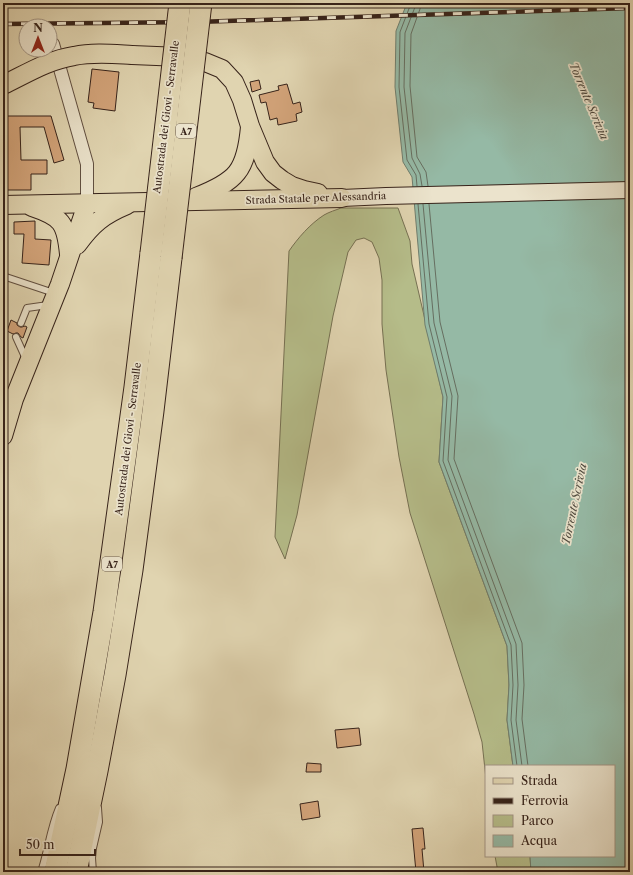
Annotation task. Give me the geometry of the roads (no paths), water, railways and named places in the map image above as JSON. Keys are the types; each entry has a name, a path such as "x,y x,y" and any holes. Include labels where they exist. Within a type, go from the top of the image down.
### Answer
{"highway":[{"name":"Autostrada dei Giovi - Serravalle","path":"55,872 77,768 112,564 135,387 180,3"},
{"name":"Autostrada dei Giovi - Serravalle","path":"76,872 115,674 132,570 153,411 201,3"}],"main road":[{"path":"3,85 54,61 74,56 96,54 180,57 205,62 222,69 234,82 265,162 273,173 292,186 342,198"},
{"path":"187,201 223,185 240,170 246,153 250,126"},
{"name":"Strada Statale per Alessandria","path":"3,205 630,190"},
{"path":"69,257 84,236 96,223 108,214 133,203"},
{"path":"25,204 52,215 58,220 66,233 69,257"},
{"path":"3,436 14,399 54,299 87,204"},
{"path":"3,416 14,399"}],"street":[{"path":"56,58 87,164 87,204"}],"lane":[{"path":"3,276 54,299"},
{"path":"21,323 27,308 54,299"},
{"path":"16,337 28,364"},
{"path":"64,798 77,768"},
{"path":"93,872 93,848 99,822 97,771"},
{"path":"41,872 54,820 61,805"}],"water":[{"name":"Torrente Scrivia","path":"407,3 630,3 630,872 531,872 530,857 615,857 615,765 513,765 507,720 509,685 507,646 439,462 443,397 425,325 412,177 403,162 395,87 396,31"}],"railway":[{"path":"3,24 197,22 630,8"}]}
